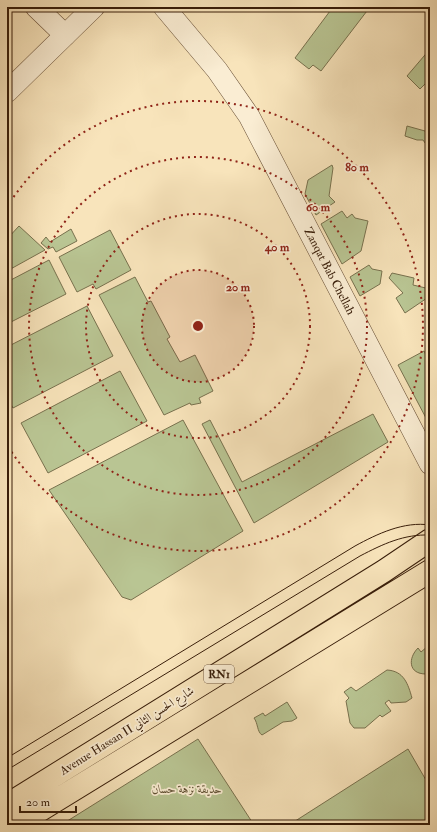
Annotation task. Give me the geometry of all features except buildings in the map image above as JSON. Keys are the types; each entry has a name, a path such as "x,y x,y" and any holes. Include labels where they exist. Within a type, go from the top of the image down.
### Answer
{"main road":[{"name":"Avenue Hassan II شارع الحسن الثاني","path":"7,805 384,571 430,540"},
{"name":"Avenue Hassan II شارع الحسن الثاني","path":"16,825 430,571"}],"street":[{"path":"36,7 65,36"},
{"path":"7,92 94,7"},
{"name":"Zanqat Bab Chellah","path":"164,7 217,70 249,116 430,464"}],"green space":[{"path":"333,7 370,7 321,71 313,65 309,69 295,58"},
{"path":"430,49 430,79 420,89 407,76"},
{"path":"407,126 425,131 430,139 430,150 423,140 417,140 405,136"},
{"path":"332,165 333,168 329,196 335,202 316,215 305,194 308,180"},
{"path":"342,211 347,218 352,214 355,218 368,221 361,251 342,264 321,224"},
{"path":"19,226 45,250 7,271 7,239"},
{"path":"71,229 77,241 56,252 53,247 48,249 41,243 46,237 50,242"},
{"path":"110,230 131,270 96,289 93,284 77,292 59,257"},
{"path":"49,260 66,294 7,324 7,282"},
{"path":"369,265 372,269 382,271 380,284 360,296 350,277"},
{"path":"392,273 414,278 413,285 430,289 430,296 405,313 396,298 403,293 389,278"},
{"path":"135,277 148,302 151,301 170,337 167,339 180,362 195,355 213,391 199,398 201,403 191,405 190,403 164,415 99,295"},
{"path":"87,306 113,356 13,408 7,397 7,347"},
{"path":"424,351 430,363 430,415 426,418 398,365"},
{"path":"120,371 147,421 48,473 21,423"},
{"path":"373,414 388,442 254,523 202,424 210,420 242,482"},
{"path":"183,420 243,531 131,600 122,597 49,490"},
{"path":"430,641 429,676 416,671 413,668 411,661 412,656 418,648 421,652 428,646 427,644"},
{"path":"387,670 398,673 404,679 407,683 412,698 406,702 391,703 389,700 385,703 391,711 382,717 380,715 365,728 354,728 350,723 346,701 349,698 344,692 351,687 356,691"},
{"path":"287,702 297,718 292,721 283,722 262,735 260,734 254,718 263,713 265,716"},
{"name":"حديقة نزهة حسان","path":"198,739 254,825 61,825"},
{"path":"408,749 430,787 430,825 289,825"}],"tram line":[{"path":"7,758 355,546 372,537 401,527 420,524 430,525"},
{"path":"7,770 360,556 402,538 430,535"}]}
